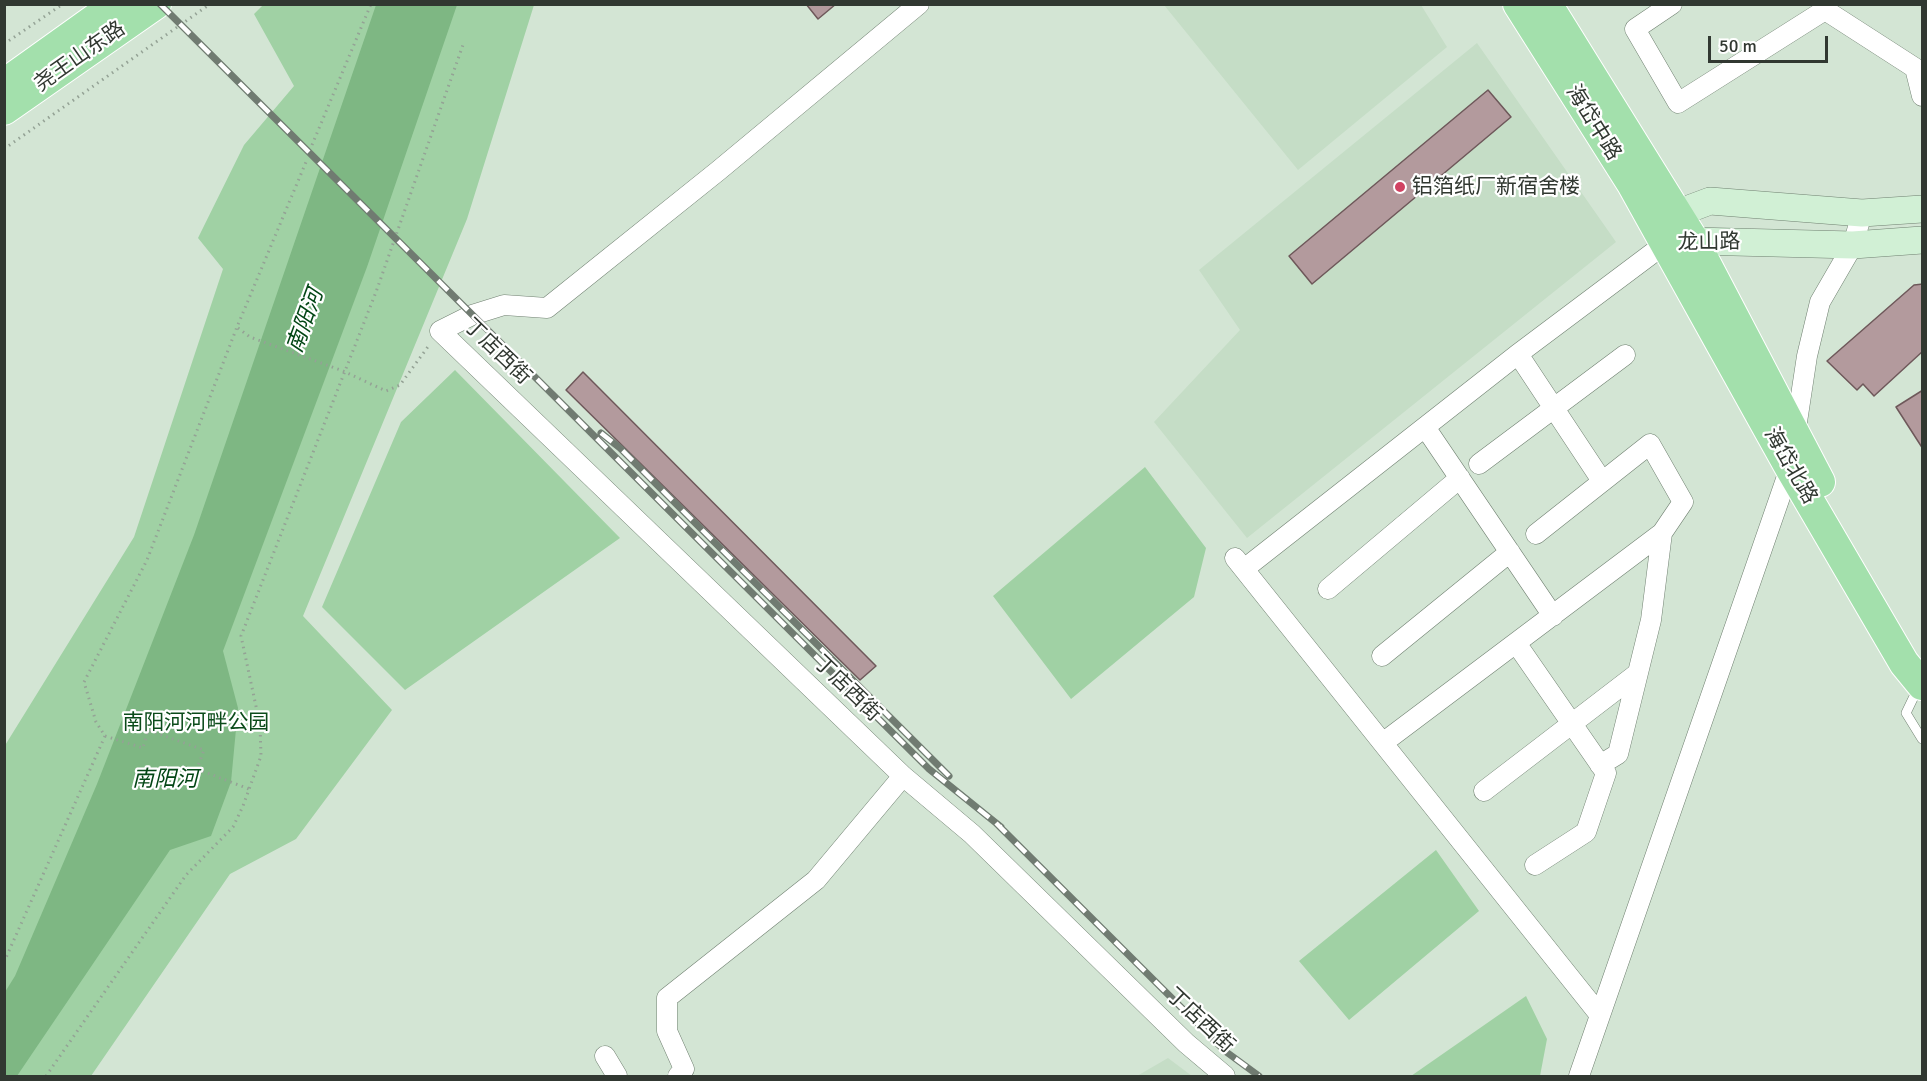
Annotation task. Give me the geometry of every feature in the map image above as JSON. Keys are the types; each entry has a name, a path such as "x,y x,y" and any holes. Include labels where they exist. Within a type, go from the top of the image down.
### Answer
{"main road":[{"name":"尧王山东路","path":"4,84 116,4"},
{"name":"尧王山东路","path":"4,110 156,4"},
{"name":"海岱中路","path":"1518,4 1632,184 1680,242"},
{"name":"海岱中路","path":"1547,4 1678,213"},
{"name":"海岱北路","path":"1678,213 1680,242 1790,468 1904,663 1922,675"},
{"name":"海岱北路","path":"1680,242 1794,430 1922,675"}],"street":[{"path":"440,331 472,315 504,305 547,308 718,171 919,4"},
{"path":"1672,4 1635,29 1678,103 1825,10 1919,66 1923,96"},
{"name":"龙山路","path":"1678,213 1710,201 1862,213 1923,209"},
{"path":"1579,1077 1790,468 1794,430 1820,302 1853,244 1862,213"},
{"name":"龙山路","path":"1680,242 1853,244 1923,240"},
{"path":"1599,1014 1240,563 1425,427 1518,354 1680,242"},
{"name":"丁店西街","path":"440,331 903,776 972,834 1186,1043 1225,1077"},
{"path":"1518,354 1602,481"},
{"path":"1479,464 1624,355"},
{"path":"1425,427 1553,616"},
{"path":"1384,742 1662,533 1683,502 1650,444 1536,534"},
{"path":"1328,589 1460,478"},
{"path":"1600,765 1618,754 1651,620 1662,533"},
{"path":"1382,656 1510,552"},
{"path":"1516,643 1606,773 1586,832 1535,865"},
{"path":"1484,791 1638,673"},
{"path":"678,1077 684,1069 667,1031 668,998 816,880 903,776"},
{"path":"605,1056 616,1077"}],"lane":[{"path":"1922,675 1906,712 1923,740"}],"path":[{"path":"4,44 63,4"},
{"path":"4,149 210,4"},
{"path":"312,145 371,4"},
{"path":"46,1077 186,875 233,827 249,789 261,756 260,725 241,636 343,371 376,292 464,42"},
{"path":"249,789 197,769 204,750 148,730 143,748 105,735 96,722 84,682 147,560 237,327 306,162"},
{"path":"237,327 250,337 343,371 386,391 400,385 440,331"},
{"path":"4,962 105,735"}],"shaded area":[{"path":"1164,5 1421,5 1447,47 1298,170"},
{"path":"1477,43 1616,242 1247,538 1154,422 1240,330 1199,270"},
{"path":"1168,1058 1192,1076 1137,1076"}],"green space":[{"name":"南阳河河畔公园","path":"264,4 534,5 467,219 303,616 392,710 296,839 230,874 91,1076 5,1076 4,747 134,537 223,269 198,238 244,145 294,86 254,14"},
{"path":"455,370 620,538 405,690 322,607 401,422"},
{"path":"1145,467 1206,548 1194,597 1071,699 993,596"},
{"path":"1436,850 1479,911 1349,1020 1299,961"},
{"path":"1526,996 1547,1039 1540,1076 1411,1076"}],"water":[{"name":"南阳河","path":"376,5 457,5 367,267 223,651 238,708 231,782 211,836 170,850 17,1076 5,1076 5,992 15,976 97,784 194,535"}],"building":[{"path":"806,4 836,4 818,19"},
{"name":"铝箔纸厂新宿舍楼","path":"1488,90 1511,117 1312,284 1289,256"},
{"path":"1923,284 1923,351 1874,396 1863,384 1857,390 1827,361 1914,285"},
{"path":"583,372 876,666 860,680 566,390"},
{"path":"1923,390 1923,449 1896,407"}],"railway":[{"path":"160,4 929,769 1001,827"},
{"path":"601,433 620,448 949,776"},
{"path":"996,823 1225,1051 1259,1076"}],"place":[{"name":"铝箔纸厂新宿舍楼","path":"1400,187"}]}
